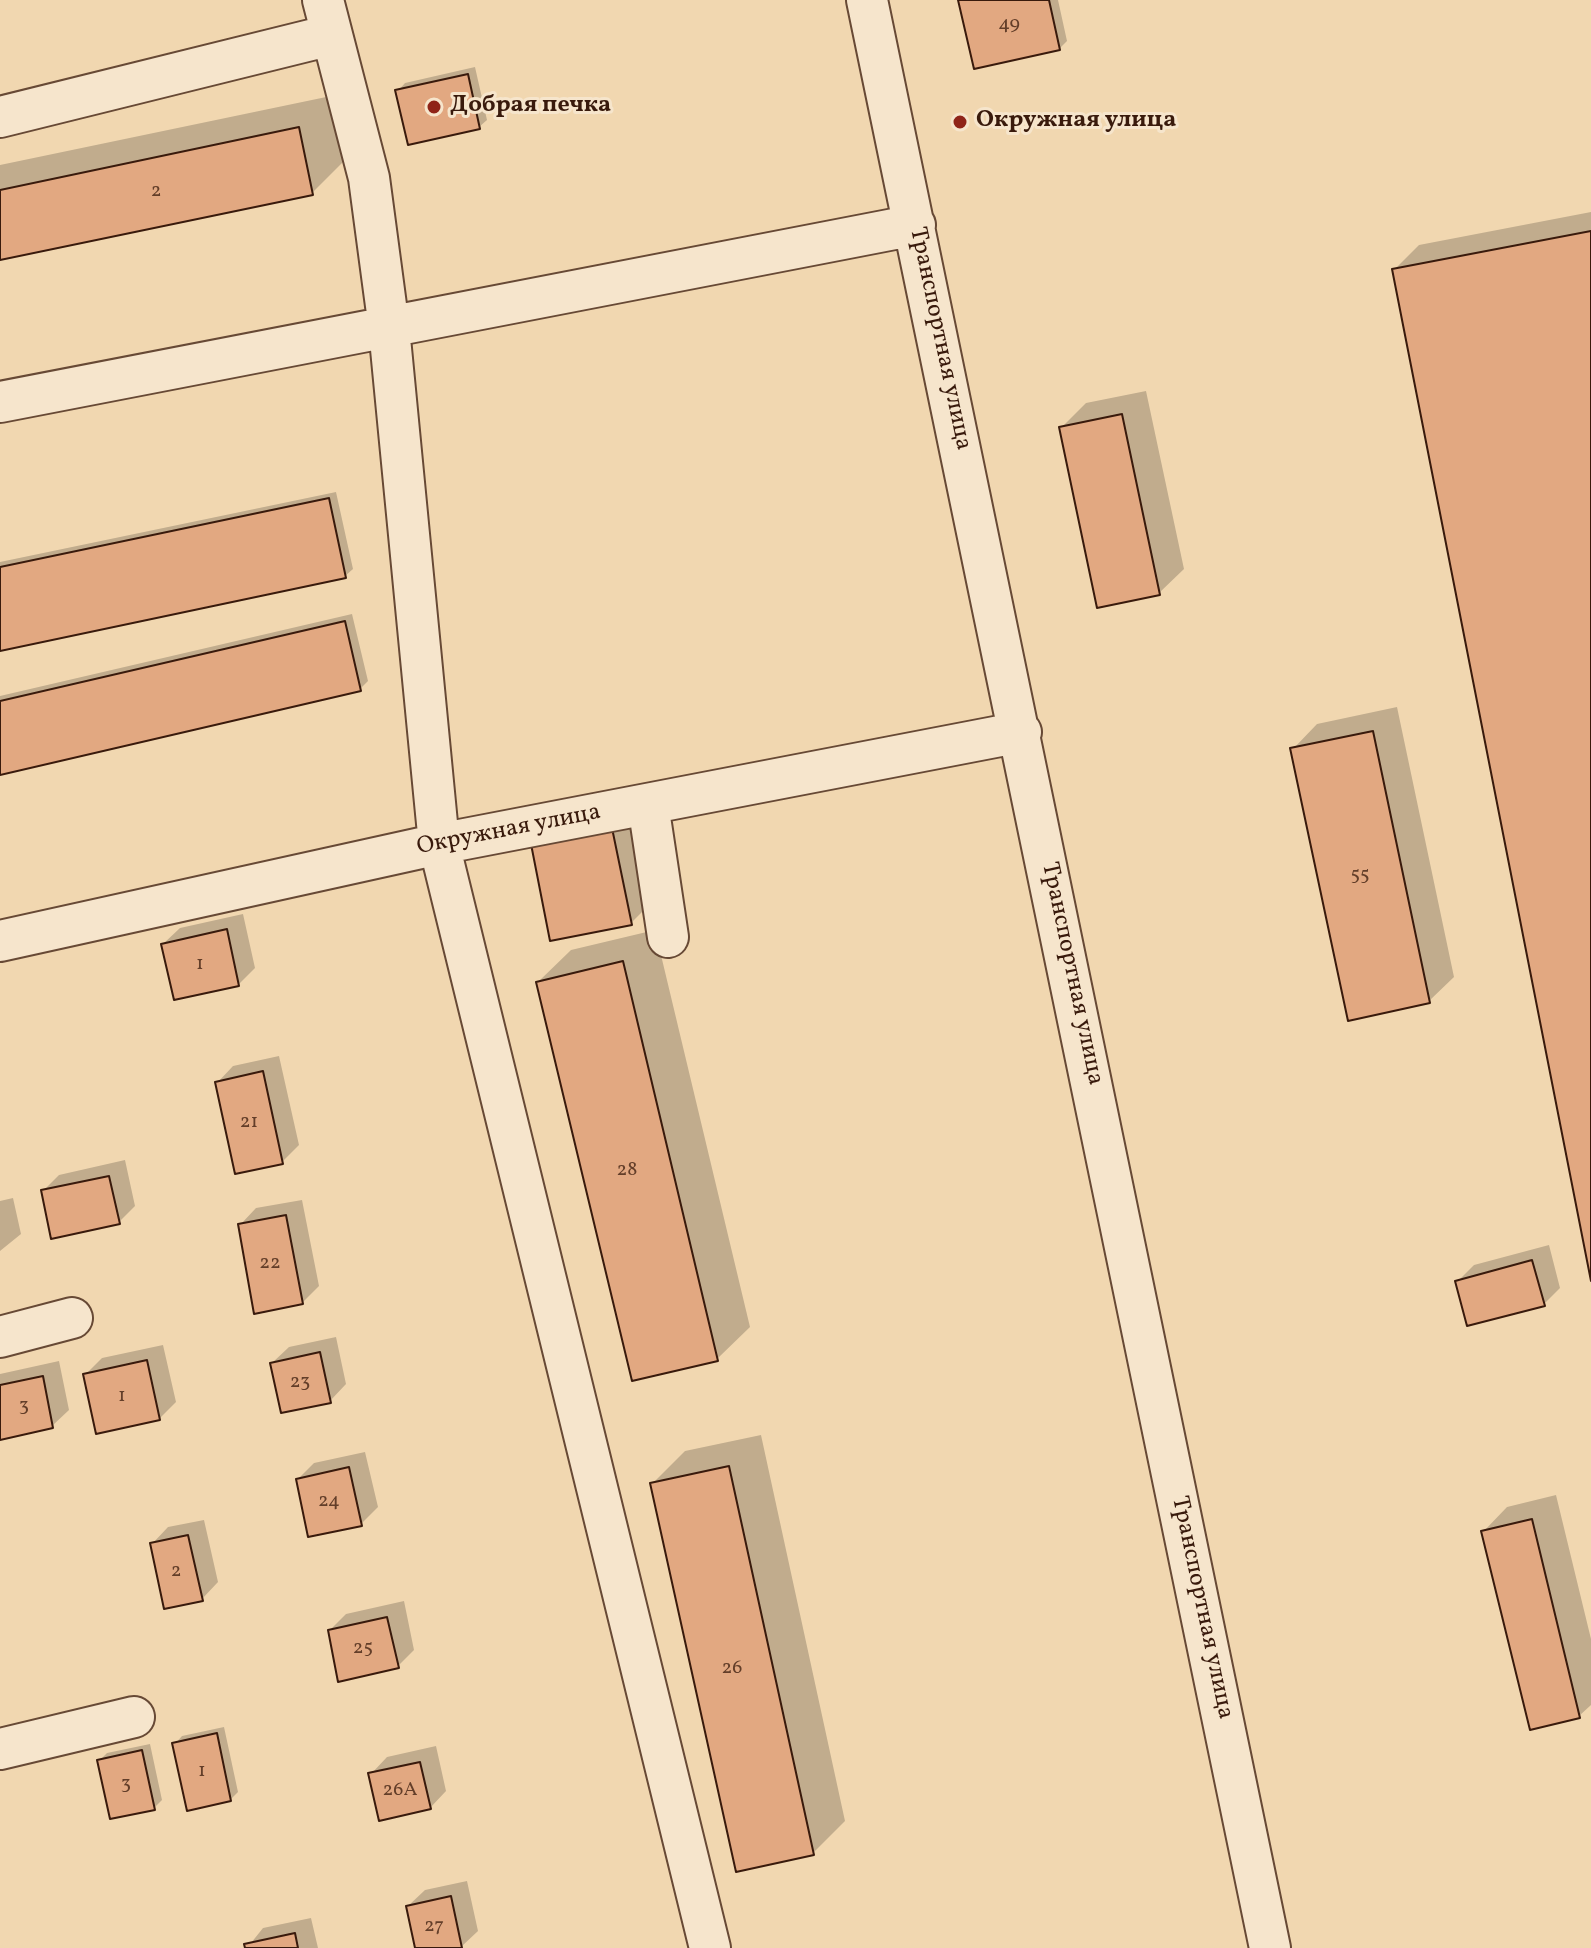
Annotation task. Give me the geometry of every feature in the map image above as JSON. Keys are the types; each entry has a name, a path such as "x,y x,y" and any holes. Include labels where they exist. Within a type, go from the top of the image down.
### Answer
{"street":[{"name":"Транспортная улица","path":"867,0 1021,732 1267,1948"},
{"path":"0,117 327,17 369,178 389,328 439,844 710,1948"},
{"path":"0,402 915,225"},
{"name":"Окружная улица","path":"0,941 439,844 1021,732"},
{"path":"648,804 668,937"},
{"path":"0,1337 72,1318"},
{"path":"0,1749 134,1717"}],"building":[{"path":"958,0 1049,0 1060,50 974,69"},
{"path":"468,74 480,129 408,145 395,90"},
{"path":"299,127 313,195 0,260 0,190"},
{"path":"1591,231 1591,1281 1392,269"},
{"path":"1122,414 1160,595 1097,608 1059,427"},
{"path":"329,498 346,578 0,651 0,567"},
{"path":"345,621 361,691 0,775 0,701"},
{"path":"1373,731 1430,1003 1348,1021 1290,748"},
{"path":"612,828 632,925 550,941 531,844"},
{"path":"227,929 239,986 174,1000 161,944"},
{"path":"623,961 718,1361 632,1381 536,982"},
{"path":"263,1071 283,1164 235,1174 215,1082"},
{"path":"109,1176 120,1224 51,1239 41,1190"},
{"path":"286,1215 303,1304 254,1314 238,1224"},
{"path":"1532,1260 1545,1306 1467,1326 1455,1281"},
{"path":"320,1352 331,1403 281,1413 270,1363"},
{"path":"147,1360 160,1420 96,1434 83,1374"},
{"path":"43,1376 53,1428 0,1440 0,1385"},
{"path":"729,1466 814,1855 736,1872 650,1483"},
{"path":"349,1467 362,1526 308,1537 296,1479"},
{"path":"1532,1519 1580,1718 1530,1730 1481,1531"},
{"path":"188,1535 203,1601 164,1609 150,1543"},
{"path":"387,1617 399,1668 338,1682 328,1630"},
{"path":"217,1733 231,1801 187,1811 172,1743"},
{"path":"142,1750 155,1810 110,1819 97,1760"},
{"path":"420,1762 431,1809 379,1821 368,1773"},
{"path":"451,1896 462,1948 415,1948 406,1906"},
{"path":"295,1933 298,1948 245,1948 244,1944"}],"place":[{"name":"Добрая печка","path":"434,107"},
{"name":"Окружная улица","path":"960,122"}]}
